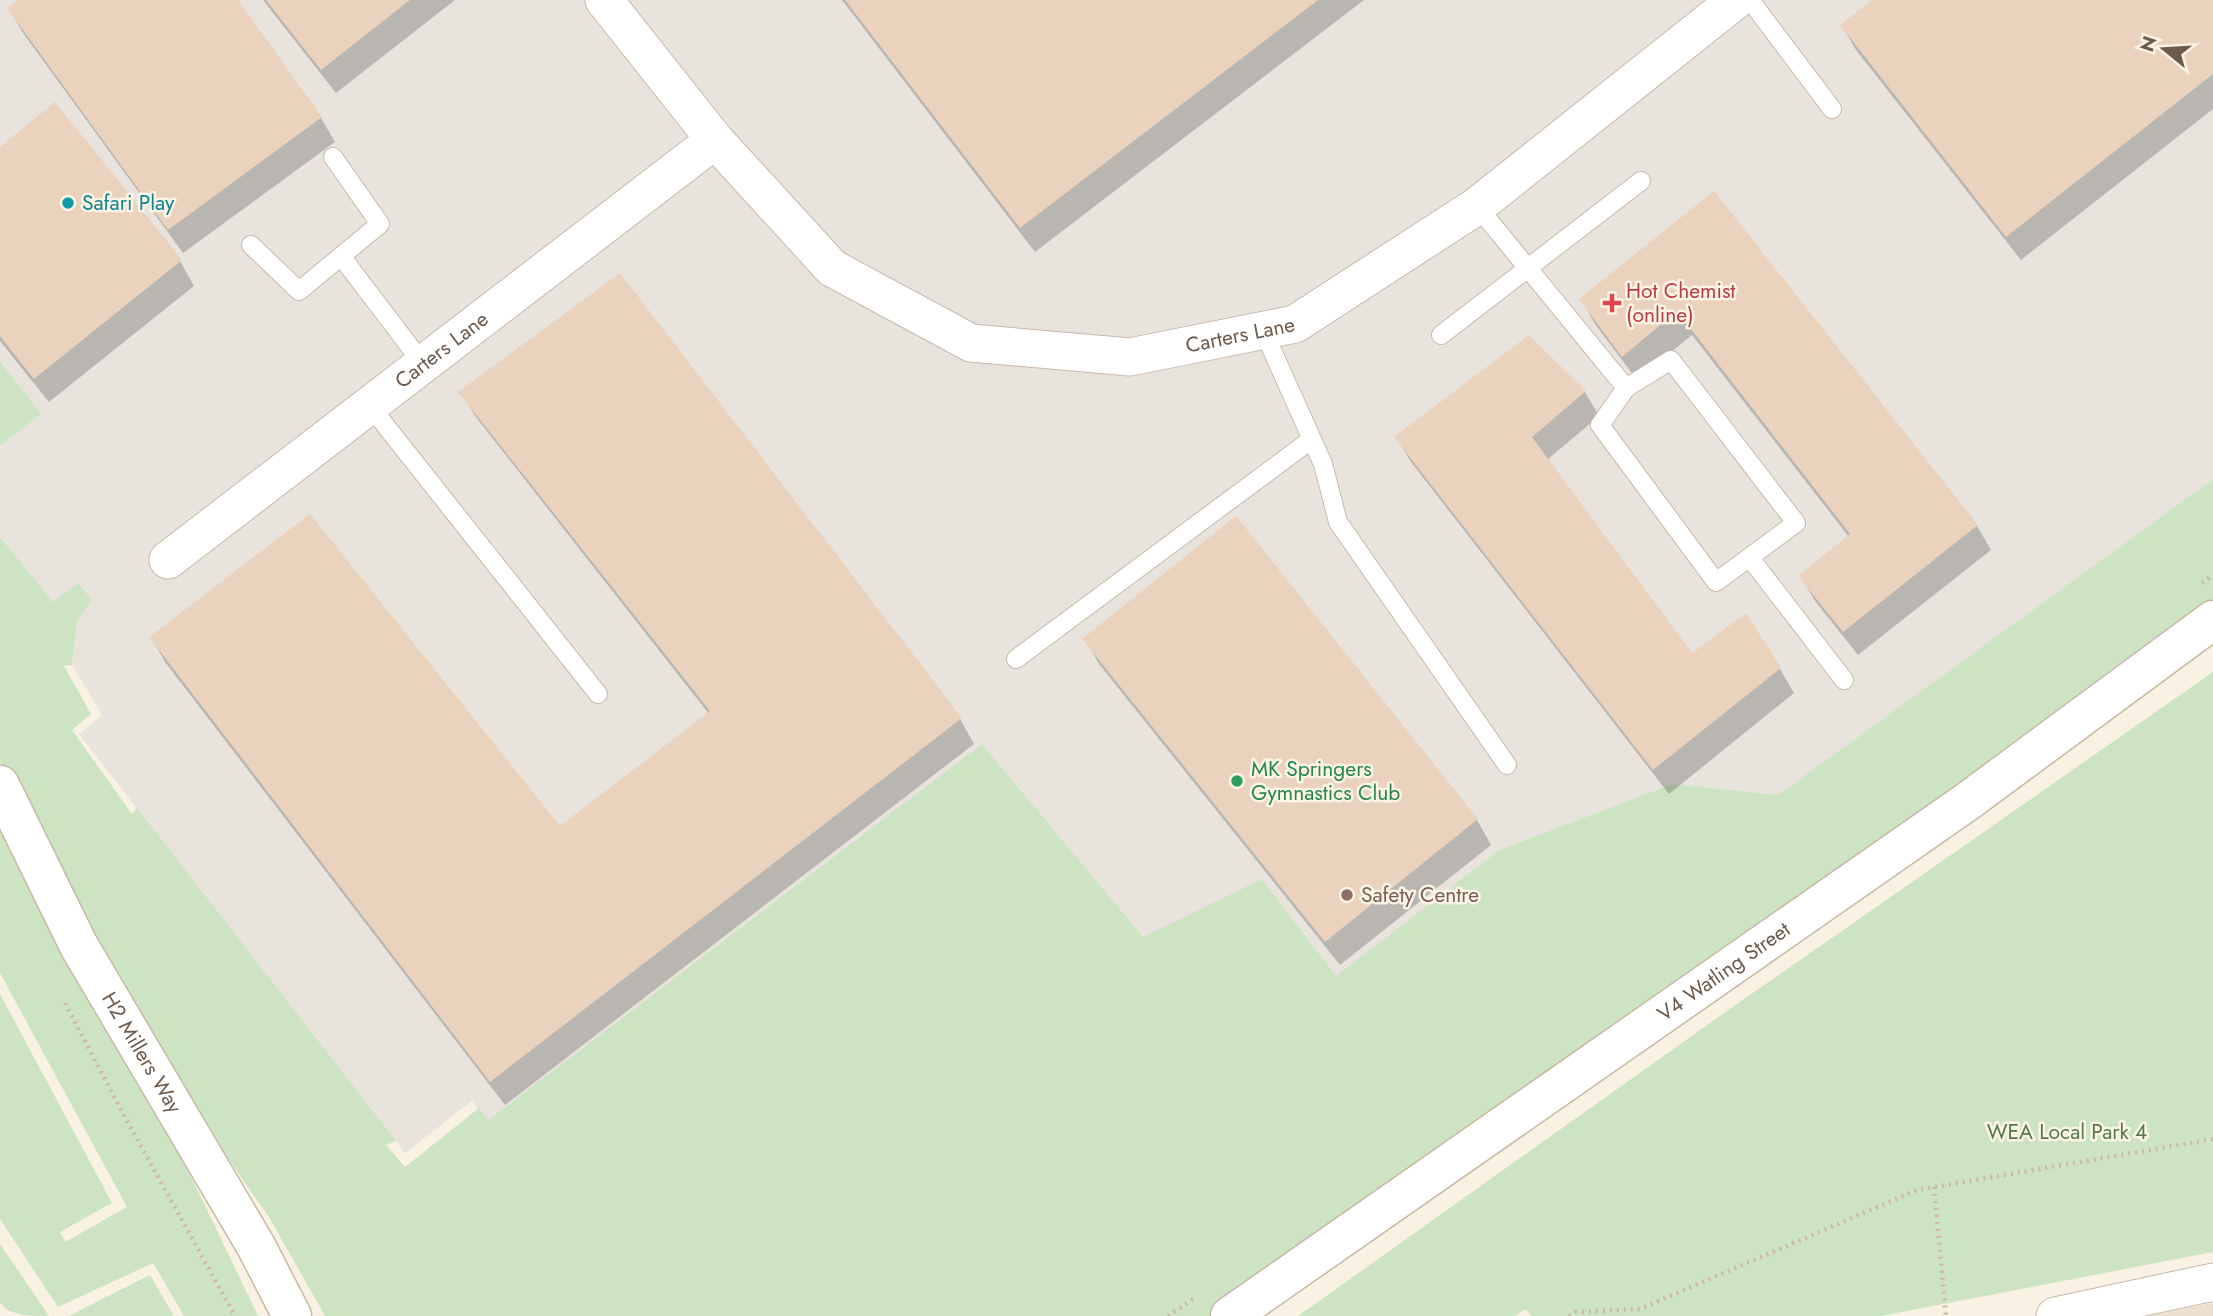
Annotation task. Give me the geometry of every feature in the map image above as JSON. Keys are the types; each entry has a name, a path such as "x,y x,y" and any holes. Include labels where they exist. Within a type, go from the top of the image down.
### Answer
{"street":[{"name":"Carters Lane","path":"604,0 715,140 832,268 971,343 1130,358 1295,324 1476,206 1736,0"},
{"name":"Carters Lane","path":"168,560 715,140"},
{"name":"V4 Watling Street","path":"1230,1316 1968,801 2213,620"},
{"name":"H2 Millers Way","path":"0,785 79,946 256,1246 292,1316"},
{"path":"2055,1316 2213,1282"}],"lane":[{"path":"1750,0 1832,108"},
{"path":"251,246 299,291 380,224 333,157"},
{"path":"1441,334 1641,181"},
{"path":"1476,206 1626,388"},
{"path":"341,256 424,364"},
{"path":"1263,330 1323,464 1338,522 1507,765"},
{"path":"1671,360 1796,523 1716,582 1600,425 1626,388 1671,360"},
{"path":"370,405 598,694"},
{"path":"1016,659 1312,439"},
{"path":"1750,558 1844,680"}],"path":[{"path":"63,999 235,1316"},
{"path":"1569,1316 1575,1312 1640,1308 1917,1190 2213,1139"},
{"path":"1934,1187 1945,1316"}],"shaded area":[{"path":"0,0 2213,0 2213,479 1778,795 1672,784 1499,850 1336,977 1262,879 1143,938 982,744 488,1120 472,1101 405,1153 79,734 102,715 72,665 77,620 53,603 0,537 0,446 40,413 0,361"},
{"path":"2213,1303 2213,1316 2148,1316"}],"green space":[{"path":"0,361 41,414 0,446"},
{"path":"2213,479 2213,620 1230,1316 325,1316 269,1217 83,951 258,1316 184,1316 153,1263 58,1307 0,1219 0,994 112,1203 60,1232 65,1242 127,1207 0,973 0,537 53,602 78,583 92,600 77,620 72,665 64,666 91,714 72,730 132,814 137,808 396,1141 386,1145 405,1167 479,1108 488,1120 982,744 1143,937 1262,879 1336,976 1499,850 1672,784 1778,795"},
{"name":"WEA Local Park 4","path":"2213,672 2213,1252 1881,1316 1531,1316 1526,1309 1515,1316 1298,1316 1707,1025"},
{"path":"0,1244 49,1316 15,1313 0,1303"},
{"path":"150,1275 174,1316 69,1316"}],"building":[{"path":"18,0 238,0 322,117 168,230 7,8"},
{"path":"266,0 410,0 321,70"},
{"path":"845,0 1318,0 1020,228"},
{"path":"1872,0 2213,0 2213,74 2006,237 1840,25"},
{"name":"Safari Play","path":"55,102 182,260 34,379 0,336 0,147"},
{"path":"1714,191 1978,525 1843,632 1798,576 1850,534 1677,311 1622,357 1579,299"},
{"path":"620,273 962,718 490,1082 149,637 310,514 560,826 710,711 458,392"},
{"path":"1529,335 1586,391 1532,437 1692,653 1746,613 1781,668 1653,770 1394,437"},
{"path":"1236,516 1478,819 1325,942 1082,639"}],"place":[{"name":"Safari Play","path":"68,203"},
{"name":"Hot Chemist (online)","path":"1612,303"},
{"name":"MK Springers Gymnastics Club","path":"1237,781"},
{"name":"Safety Centre","path":"1347,895"}]}
